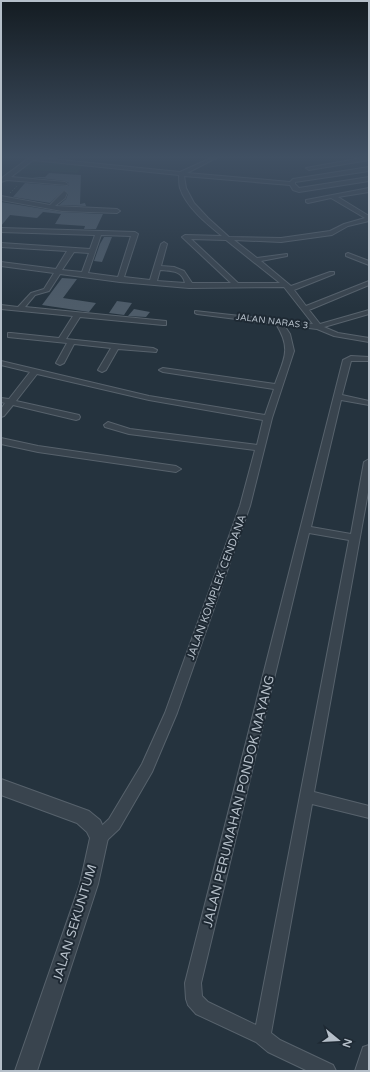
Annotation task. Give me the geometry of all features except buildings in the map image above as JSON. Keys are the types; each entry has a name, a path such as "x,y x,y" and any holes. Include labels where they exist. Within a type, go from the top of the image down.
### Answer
{"street":[{"path":"61,208 117,211"},
{"path":"197,208 207,220 228,239 289,287 304,310 318,327 333,333 369,340"},
{"path":"352,208 369,218"},
{"path":"236,285 185,237 281,240 332,233 346,225 369,218"},
{"path":"1,230 135,234 120,280"},
{"path":"84,275 99,233"},
{"path":"153,283 164,244"},
{"path":"1,245 92,251"},
{"path":"36,247 68,256"},
{"path":"20,309 33,294 47,290 72,249"},
{"path":"255,260 285,255"},
{"path":"348,255 369,263"},
{"path":"1,264 120,280 189,286 236,285 289,287 332,273"},
{"path":"158,268 183,272 189,286"},
{"path":"304,310 369,283"},
{"path":"1,306 163,323"},
{"name":"JALAN NARAS 3","path":"197,312 318,327 369,312"},
{"path":"61,340 78,314"},
{"name":"JALAN KOMPLEK CENDANA","path":"99,838 114,824 147,768 171,712 245,506 277,387 290,351 286,334 278,322"},
{"path":"11,335 154,350"},
{"path":"60,362 71,342"},
{"path":"102,370 116,346"},
{"name":"JALAN PERUMAHAN PONDOK MAYANG","path":"327,1071 274,1046 262,1036 202,1008 194,998 193,983 347,360 351,358 369,359"},
{"path":"1,363 149,398 268,418"},
{"path":"1,414 12,402 35,370"},
{"path":"163,370 277,387"},
{"path":"338,397 369,403"},
{"path":"1,400 76,417"},
{"path":"108,425 137,432 260,448"},
{"path":"1,441 38,449 176,469"},
{"path":"262,1036 369,462"},
{"path":"305,529 355,538"},
{"path":"1,787 83,817 94,826 99,838"},
{"path":"306,796 369,812"},
{"name":"JALAN SEKUNTUM","path":"26,1071 89,884 99,838"},
{"path":"364,1071 369,1053"}]}
